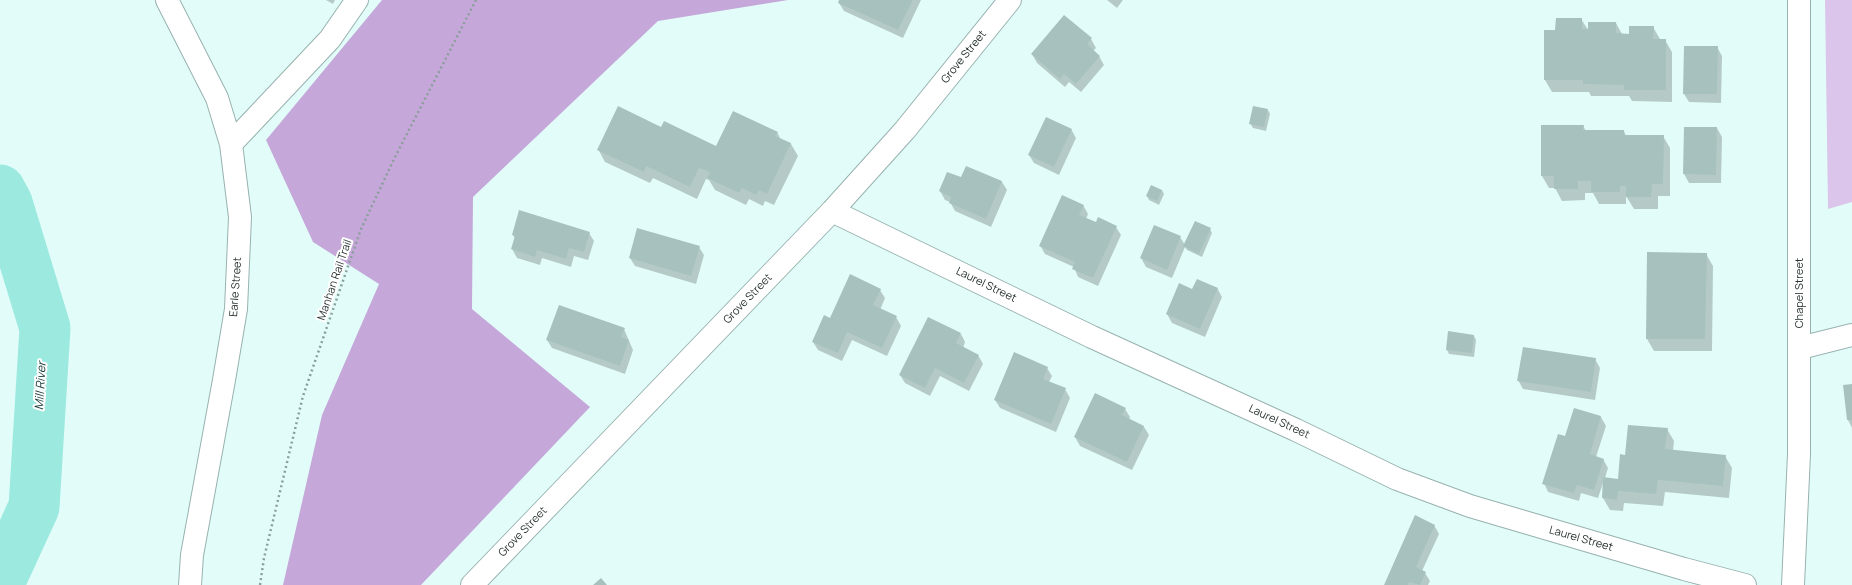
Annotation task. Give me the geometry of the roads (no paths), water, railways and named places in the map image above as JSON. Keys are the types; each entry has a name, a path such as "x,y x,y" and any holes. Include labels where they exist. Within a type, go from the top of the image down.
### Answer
{"street":[{"name":"Earle Street","path":"167,0 217,98 231,144 240,217 236,309 192,555 190,585"},
{"path":"231,144 330,39 357,0"},
{"name":"Grove Street","path":"472,585 832,211 905,130 1010,0"},
{"name":"Chapel Street","path":"1793,585 1799,454 1799,0"},
{"name":"Laurel Street","path":"832,211 1092,337 1296,430 1397,479 1470,506 1684,569 1745,585"},
{"path":"1800,348 1852,335"}],"waterway":[{"name":"Mill River","path":"0,190 7,203 45,328 34,507 0,581"}]}
